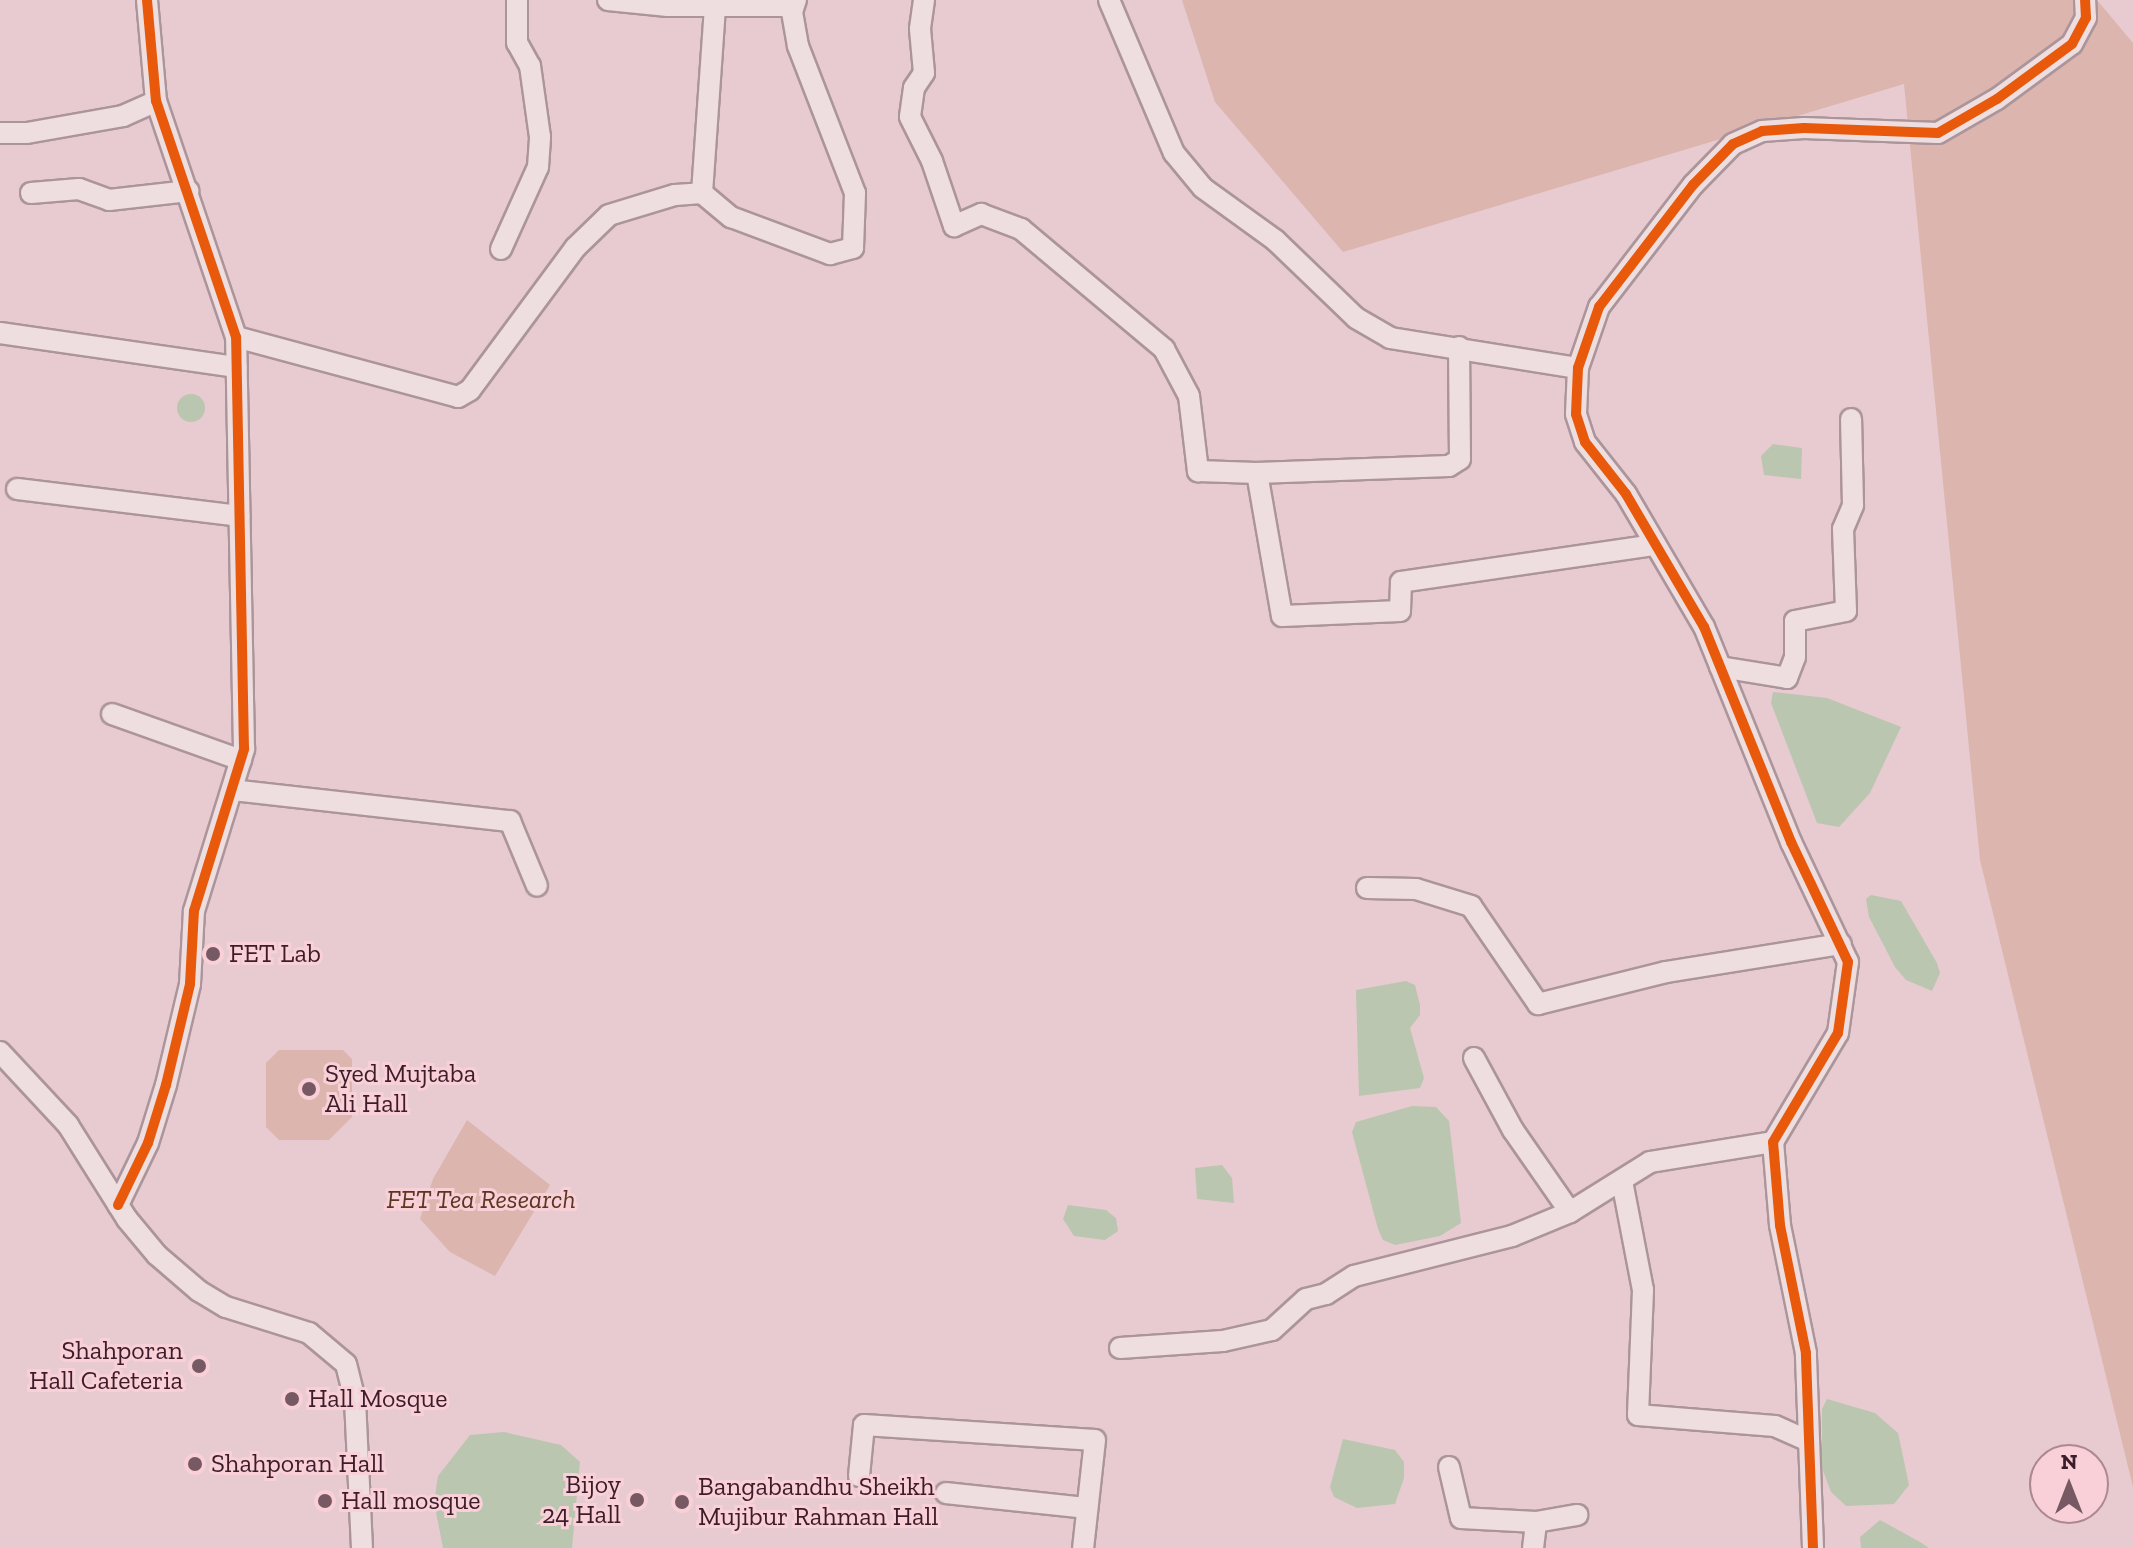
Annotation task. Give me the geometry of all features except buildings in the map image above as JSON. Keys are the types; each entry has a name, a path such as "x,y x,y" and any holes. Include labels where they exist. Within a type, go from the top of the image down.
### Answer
{"street":[{"path":"118,1205 148,1143 166,1085 190,984 194,911 241,760 236,337 156,101 147,0"},
{"path":"501,249 538,167 540,137 530,66 517,43 517,0"},
{"path":"608,0 715,6 784,6 793,0"},
{"path":"702,193 731,217 830,254 853,248 855,193 798,46 793,0"},
{"path":"924,0 920,29 924,73 914,88 910,117 954,226 981,214 1002,219 1077,274 1164,349 1189,396 1198,471 1257,473 1449,466 1460,459 1459,347"},
{"path":"1109,0 1174,153 1203,188 1275,240 1356,318 1390,338 1578,368"},
{"path":"1813,1548 1803,1324 1780,1225 1773,1142 1838,1033 1848,962 1791,842 1704,627 1626,494 1585,442 1576,414 1578,368 1599,307 1693,185 1733,144 1762,131 1804,128 1938,133 1997,99 2072,44 2086,18 2085,0"},
{"path":"702,193 715,6"},
{"path":"0,133 27,133 123,116 156,101"},
{"path":"31,193 79,189 109,200 188,191"},
{"path":"236,337 458,397 470,390 594,226 634,207 702,193"},
{"path":"0,333 237,367"},
{"path":"1720,667 1787,678 1795,657 1795,621 1846,611 1843,529 1853,505 1851,419"},
{"path":"1257,473 1282,616 1400,611 1401,582 1655,545"},
{"path":"17,489 239,516"},
{"path":"112,714 241,760"},
{"path":"232,790 510,821 537,886"},
{"path":"1367,888 1416,889 1471,906 1538,1004 1666,972 1841,944"},
{"path":"0,1052 68,1125 118,1205 157,1255 199,1291 226,1307 309,1333 346,1364 355,1400 362,1548"},
{"path":"1474,1058 1513,1130 1570,1212"},
{"path":"1120,1348 1223,1341 1272,1330 1306,1299 1326,1294 1354,1276 1512,1236 1570,1212 1650,1162 1773,1142"},
{"path":"1622,1181 1643,1290 1638,1415 1775,1426 1806,1440"},
{"path":"859,1476 864,1425 1095,1440 1083,1548"},
{"path":"1449,1467 1461,1518 1536,1522 1577,1515"},
{"path":"946,1493 1087,1508"},
{"path":"1533,1548 1536,1522"}],"green space":[{"path":"1182,0 2097,0 2133,43 2133,1487 1980,860 1904,84 1343,252 1215,102"},
{"path":"279,1050 343,1050 352,1059 352,1117 329,1140 279,1140 266,1127 266,1063"},
{"name":"FET Tea Research","path":"467,1120 550,1185 495,1276 450,1252 420,1219 433,1179"}],"shaded area":[{"path":"191,394 201,398 205,408 201,418 191,422 181,418 177,408 181,398"},
{"path":"1773,444 1802,448 1801,479 1764,475 1761,456"},
{"path":"1773,692 1827,698 1901,727 1870,793 1839,827 1817,823 1771,703"},
{"path":"1871,895 1901,901 1937,963 1940,973 1932,991 1906,980 1895,967 1869,917 1866,899"},
{"path":"1406,981 1415,985 1420,1005 1420,1015 1410,1028 1424,1078 1420,1088 1359,1096 1356,990"},
{"path":"1412,1106 1436,1107 1449,1121 1461,1223 1440,1236 1395,1245 1383,1240 1378,1229 1352,1132 1356,1122"},
{"path":"1222,1165 1232,1178 1234,1203 1197,1199 1195,1168"},
{"path":"1068,1205 1106,1210 1116,1218 1118,1231 1105,1240 1074,1236 1063,1219"},
{"path":"1827,1399 1875,1413 1898,1433 1909,1485 1894,1504 1846,1506 1831,1492 1822,1468 1822,1409"},
{"path":"504,1432 561,1445 580,1462 572,1548 443,1548 434,1502 438,1476 470,1435"},
{"path":"1343,1439 1395,1450 1404,1462 1404,1478 1395,1504 1357,1508 1334,1497 1330,1487"},
{"path":"1880,1520 1929,1548 1861,1548 1860,1537"}],"cycle path":[{"path":"118,1205 148,1143 166,1085 190,984 194,911 244,749 236,337 156,101 147,0"},
{"path":"1813,1548 1806,1353 1780,1225 1773,1142 1838,1033 1848,962 1791,842 1704,627 1626,494 1585,442 1576,414 1578,368 1599,307 1693,185 1733,144 1762,131 1804,128 1938,133 1997,99 2072,44 2086,18 2085,0"}],"place":[{"name":"FET Lab","path":"213,954"},
{"name":"Syed Mujtaba Ali Hall","path":"309,1089"},
{"name":"Shahporan Hall Cafeteria","path":"199,1366"},
{"name":"Hall Mosque","path":"292,1399"},
{"name":"Shahporan Hall","path":"195,1464"},
{"name":"Bijoy 24 Hall","path":"637,1500"},
{"name":"Hall mosque","path":"325,1501"},
{"name":"Bangabandhu Sheikh Mujibur Rahman Hall","path":"682,1502"}]}
